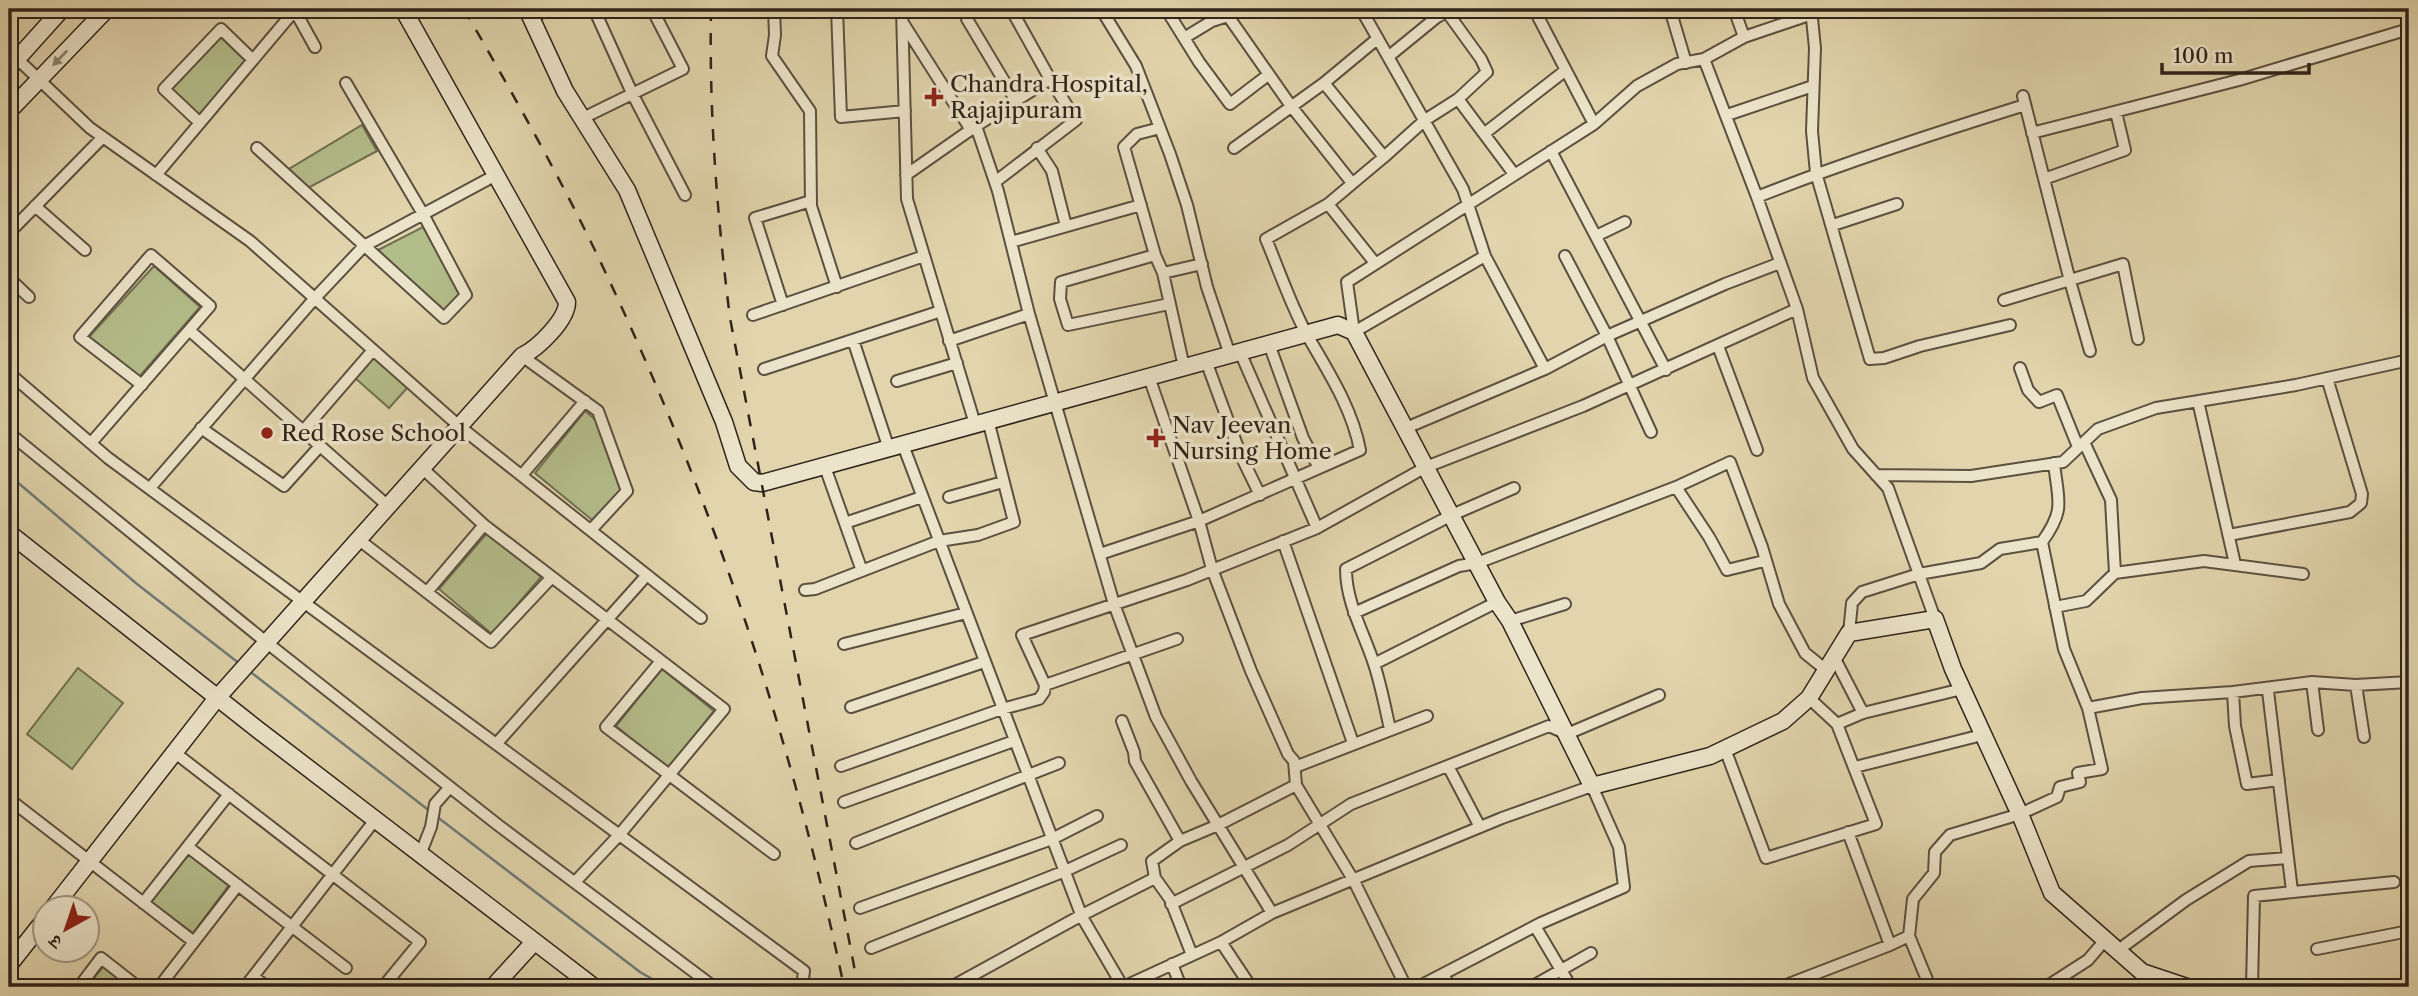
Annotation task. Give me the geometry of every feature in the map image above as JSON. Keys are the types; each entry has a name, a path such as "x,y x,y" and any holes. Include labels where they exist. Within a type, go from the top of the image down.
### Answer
{"street":[{"path":"62,9 12,59 40,79 103,137 250,241 459,426 701,618"},
{"path":"9,111 107,9"},
{"path":"64,894 217,698 522,356 538,346 564,314 567,302 494,176 403,9"},
{"path":"550,9 529,13 565,91 627,190 724,422 738,466 754,482 762,483 825,467 1338,326 1354,332"},
{"path":"594,9 632,93 685,195"},
{"path":"583,118 683,69 652,9"},
{"path":"774,9 775,35 772,55 810,111 811,201 836,287"},
{"path":"837,9 841,117 905,111"},
{"path":"805,590 815,589 939,541 978,535 1014,522 982,422 949,341 907,199 901,9"},
{"path":"995,182 1076,120 1011,9"},
{"path":"1101,9 1136,66 1187,205 1207,287 1317,528"},
{"path":"1166,9 1230,104 1268,75"},
{"path":"1184,38 1212,21 1240,9"},
{"path":"1534,9 1594,124"},
{"path":"1670,9 1686,62"},
{"path":"1734,9 1744,37"},
{"path":"1907,9 1914,9"},
{"path":"156,175 295,10 315,47"},
{"path":"1364,10 1377,40 1463,190 1485,256 1545,369"},
{"path":"1100,554 1199,521 1360,450 1350,414 1307,334 1266,239 1328,204 1424,120 1458,99 1488,72 1450,10 1388,57"},
{"path":"1418,987 1535,926 1624,887 1619,847 1567,734 1510,621 1497,602 1354,332 1347,282 1594,124 1637,86 1677,64 1704,59 1744,37 1812,12 1815,48 1812,131 1816,173 1870,359 1884,358 1920,346 2010,325"},
{"path":"1228,16 1290,106 1352,183"},
{"path":"967,19 1016,101"},
{"path":"902,21 974,128 995,182 1029,314 1114,604 1156,717 1272,913"},
{"path":"200,123 164,89 221,29 253,60"},
{"path":"2032,133 2239,80 2409,29"},
{"path":"1234,148 1324,83 1377,40"},
{"path":"1704,59 1797,309 1813,377 1853,449 1888,488 1962,689 2020,814 2052,893 2142,972 2187,987"},
{"path":"1485,133 1566,70"},
{"path":"906,175 1050,79"},
{"path":"257,148 444,318 466,295 423,214 346,83"},
{"path":"1324,83 1384,157"},
{"path":"1727,115 1813,86"},
{"path":"1458,99 1514,174"},
{"path":"1757,197 1816,173 2024,101 2090,351"},
{"path":"2044,179 2125,150 2116,112"},
{"path":"1160,128 1137,134 1124,147 1155,255 1163,273 1184,367"},
{"path":"9,233 103,137"},
{"path":"1037,148 1052,172 1066,226"},
{"path":"1551,151 1666,370"},
{"path":"150,488 315,298 364,246 494,176"},
{"path":"783,305 755,218 811,201"},
{"path":"1328,204 1375,263"},
{"path":"1833,225 1897,204"},
{"path":"1011,242 1141,205"},
{"path":"35,206 85,250"},
{"path":"1596,236 1625,222"},
{"path":"91,443 142,385 210,306 151,255 80,337 142,385"},
{"path":"1155,255 1061,282 1060,299 1068,325 1169,304"},
{"path":"753,315 924,256"},
{"path":"1354,332 1485,256"},
{"path":"1565,256 1607,336 1651,432"},
{"path":"1406,429 1545,369 1640,321 1780,263"},
{"path":"1163,273 1202,264"},
{"path":"2004,300 2123,264 2138,339"},
{"path":"9,278 29,297"},
{"path":"841,766 1002,709 1039,699 1045,685 1022,635 1212,569 1317,528 1426,467 1630,386 1797,309"},
{"path":"764,369 941,312"},
{"path":"949,341 1029,314"},
{"path":"189,330 388,506"},
{"path":"853,340 896,447 922,497 1082,915 1123,987 1221,942 1272,913 1480,827 1592,786 1710,756 1783,721 1809,698 1849,633 1852,603 1862,592 1919,574 1981,562 2000,549 2042,542 2055,524 2059,511 2054,463"},
{"path":"1269,344 1303,438 1319,468"},
{"path":"1718,346 1757,450"},
{"path":"303,431 373,350"},
{"path":"522,356 598,411 627,491 591,530"},
{"path":"1876,475 1971,476 2054,463 2063,461 2098,429 2156,408 2327,378 2409,360"},
{"path":"1206,361 1241,456 1260,495"},
{"path":"897,381 957,363"},
{"path":"2020,368 2031,396 2039,402 2057,395 2112,500 2115,573"},
{"path":"9,373 91,443 150,488 804,971 802,987"},
{"path":"1149,377 1199,521 1212,569 1251,671 1295,766 1296,785 1354,881 1406,987"},
{"path":"2228,535 2350,512 2358,508 2362,494 2327,378"},
{"path":"522,475 585,401"},
{"path":"2198,401 2235,564"},
{"path":"201,428 284,486 320,446"},
{"path":"9,433 266,642 714,987"},
{"path":"1354,613 1459,566 1477,564 1676,487 1730,462 1779,604 1805,653 1830,663 1863,713"},
{"path":"825,467 862,571"},
{"path":"422,468 484,525 724,709 620,834 575,882"},
{"path":"949,497 1003,482"},
{"path":"1676,487 1727,570 1765,561"},
{"path":"1390,729 1374,664 1354,613 1346,569 1452,515 1514,488"},
{"path":"845,523 922,497"},
{"path":"427,592 484,525"},
{"path":"9,533 217,698 594,987"},
{"path":"358,540 491,642 552,577"},
{"path":"1283,541 1353,743"},
{"path":"1930,987 1909,936 1913,899 1934,873 1935,852 1950,835 2020,814 2057,797 2060,787 2080,782 2078,773 2102,769 2088,708 2064,649 2042,542"},
{"path":"2055,607 2086,601 2115,573 2204,561 2303,574"},
{"path":"497,743 647,575"},
{"path":"1374,664 1497,602"},
{"path":"1510,621 1565,604"},
{"path":"844,644 966,613"},
{"path":"1849,633 1935,619"},
{"path":"1045,685 1177,639"},
{"path":"661,661 606,727 774,853"},
{"path":"851,707 984,662"},
{"path":"2088,708 2142,698 2233,692 2312,682 2356,685 2409,682"},
{"path":"2312,682 2318,730"},
{"path":"2356,685 2364,737"},
{"path":"1837,724 1863,713 1962,689"},
{"path":"2268,691 2292,891"},
{"path":"2233,692 2235,726 2247,784 2279,780"},
{"path":"1171,904 1288,845 1351,804 1549,726 1567,734 1659,695"},
{"path":"1725,749 1766,858 1876,824 1837,724 1809,698"},
{"path":"1295,766 1427,716"},
{"path":"1122,721 1135,752 1135,761 1180,841"},
{"path":"1855,767 1982,735"},
{"path":"844,802 1014,741"},
{"path":"174,752 420,942 383,987"},
{"path":"856,843 1059,763"},
{"path":"1448,766 1480,827"},
{"path":"1192,955 1171,904 1155,878 1152,861 1180,841 1218,825 1296,785"},
{"path":"420,855 431,827 435,804 450,786"},
{"path":"143,903 229,794"},
{"path":"9,799 194,942"},
{"path":"860,908 1052,839 1097,816"},
{"path":"246,987 375,820"},
{"path":"1848,832 1890,945"},
{"path":"871,948 1065,871 1121,845"},
{"path":"188,847 346,968"},
{"path":"2046,987 2249,861 2288,858"},
{"path":"952,987 1155,878"},
{"path":"2252,987 2254,896 2394,882"},
{"path":"159,987 238,886"},
{"path":"1535,926 1571,987"},
{"path":"2317,949 2409,931"},
{"path":"9,965 32,936"},
{"path":"1781,987 1909,936"},
{"path":"1221,942 1251,987"},
{"path":"493,987 538,944"},
{"path":"506,987 538,944"},
{"path":"1531,987 1591,953"},
{"path":"79,987 101,958 138,987"},
{"path":"1172,964 1181,987"},
{"path":"1443,974 1450,987"},
{"path":"254,976 267,987"}],"green space":[{"path":"222,36 247,60 200,116 171,89"},
{"path":"362,125 377,151 308,188 289,169"},
{"path":"423,227 463,294 444,312 378,250"},
{"path":"154,266 200,307 139,377 88,338"},
{"path":"374,357 408,387 389,408 355,378"},
{"path":"585,411 598,422 621,490 592,520 535,473"},
{"path":"488,532 541,577 492,634 439,589"},
{"path":"78,668 123,703 72,769 27,734"},
{"path":"662,669 714,711 668,768 616,726"},
{"path":"189,854 229,885 193,933 151,902"},
{"path":"103,967 129,987 87,987"}],"waterway":[{"path":"9,475 137,584 240,664"},
{"path":"248,670 431,812"},
{"path":"436,816 640,972 666,987"}],"railway":[{"path":"464,9 540,143 593,245 683,452 747,627 775,716 801,805 844,987"},
{"path":"711,9 715,164 730,318 858,987"}],"place":[{"name":"Chandra Hospital, Rajajipuram","path":"934,97"},
{"name":"Red Rose School","path":"267,433"},
{"name":"Nav Jeevan Nursing Home","path":"1156,438"}]}
